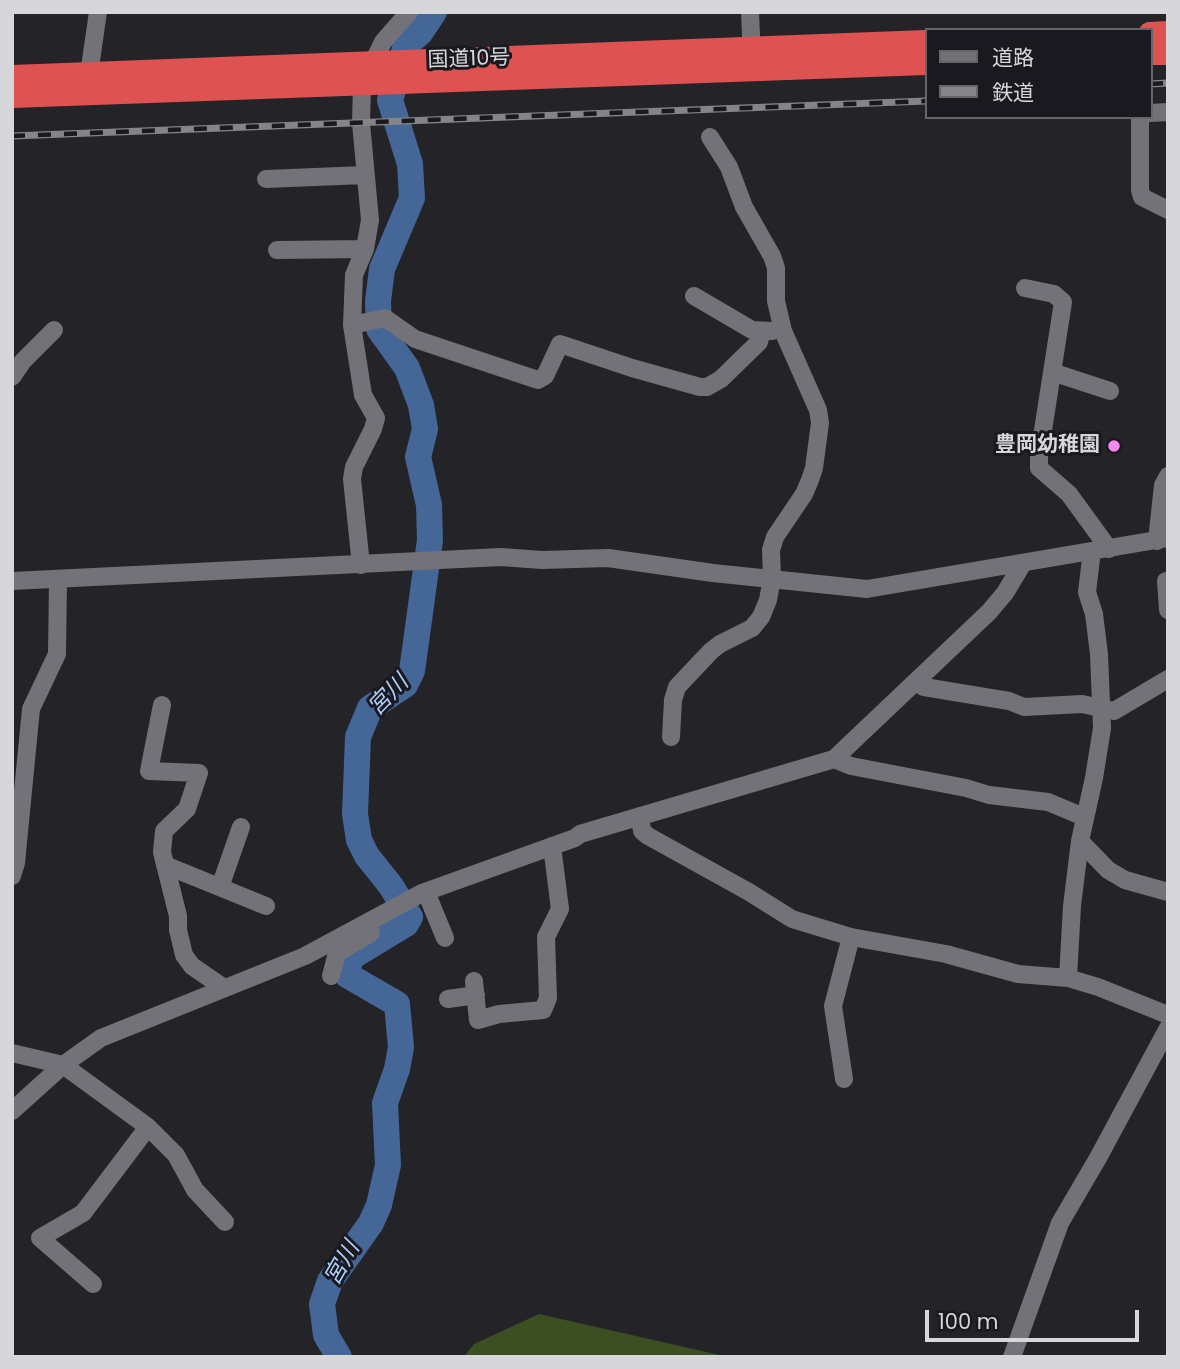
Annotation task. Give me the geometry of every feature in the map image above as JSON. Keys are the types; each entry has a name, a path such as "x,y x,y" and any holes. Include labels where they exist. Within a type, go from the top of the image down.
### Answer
{"highway":[{"name":"国道10号","path":"12,96 367,75 752,59 925,41"},
{"name":"国道10号","path":"752,59 925,63"},
{"name":"国道10号","path":"12,77 89,74 367,75"}],"street":[{"path":"89,74 98,12"},
{"path":"361,565 352,479 354,467 376,418 363,395 352,326 354,275 365,249 370,220 360,123 367,75 383,42 409,12"},
{"path":"750,12 752,59"},
{"path":"1140,119 1142,197 1168,210"},
{"path":"671,737 673,700 677,687 720,644 752,628 761,617 768,600 772,578 771,550 775,537 804,494 810,480 820,423 818,410 783,331 776,301 776,268 772,256 744,206 729,167 710,137"},
{"path":"266,179 364,175"},
{"path":"277,250 365,249"},
{"path":"1025,288 1054,294 1063,302 1038,456 1040,468 1069,494 1100,550 1087,592 1094,614 1103,710 1094,778 1080,841 1072,906 1068,978"},
{"path":"694,296 752,330 783,331"},
{"path":"352,326 384,318 415,340 538,380 545,376 560,344 700,387 707,387 721,379 759,342 762,332"},
{"path":"12,377 23,361 54,330"},
{"path":"1052,372 1110,391"},
{"path":"12,581 500,558 608,558 713,573 867,589 1163,540 1163,485 1168,476"},
{"path":"12,1111 63,1065 101,1038 304,956 424,892 579,834 834,759 989,612 1005,593 1023,563"},
{"path":"12,876 16,863 31,709 57,654 58,580"},
{"path":"1167,581 1168,610"},
{"path":"916,682 924,687 1009,701 1024,707 1082,704 1114,711 1168,679"},
{"path":"162,705 149,771 199,773 187,809 164,831 162,852 178,916 178,930 184,955 192,967 223,988"},
{"path":"834,759 851,766 966,788 989,795 1048,802 1084,817"},
{"path":"640,816 642,831 655,840 792,919 851,937 946,954 1018,974 1068,978 1168,1015"},
{"path":"220,887 241,827"},
{"path":"1080,841 1108,870 1147,887 1168,892"},
{"path":"448,999 475,988 478,1020 499,1014 543,1010 548,998 547,937 560,909 552,846"},
{"path":"165,865 266,906"},
{"path":"424,892 445,938"},
{"path":"331,976 337,953 376,930 385,913"},
{"path":"845,1079 833,1006 851,937"},
{"path":"1012,1357 1030,1300 1060,1223 1168,1028"},
{"path":"12,1053 63,1065 148,1128 176,1155 195,1190 225,1222"},
{"path":"93,1284 40,1238 83,1213 148,1128"}],"green space":[{"path":"539,1314 724,1357 464,1357 474,1344"}],"waterway":[{"name":"宮川","path":"339,1357 326,1335 322,1304 330,1281 371,1223 379,1205 388,1165 385,1103 397,1069 401,1047 397,1004 347,975 350,958 406,924 410,917 391,886 367,856 359,840 355,814 358,737 370,708 405,685 412,671 430,540 429,505 418,457 425,429 421,405 407,368 379,329 378,301 382,269 412,198 410,164 390,100 406,45 420,33 434,12"}],"railway":[{"path":"1152,84 1168,83"},
{"path":"12,136 925,101"}],"place":[{"name":"豊岡幼稚園","path":"1114,446"}]}
